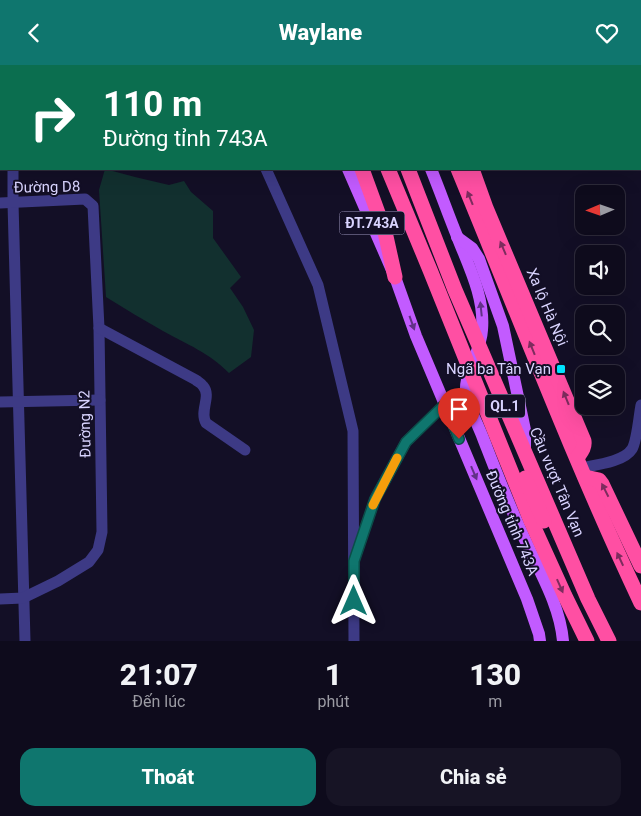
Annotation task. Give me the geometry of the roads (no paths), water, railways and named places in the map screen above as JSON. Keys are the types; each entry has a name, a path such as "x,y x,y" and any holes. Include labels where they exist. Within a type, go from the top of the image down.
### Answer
{"highway":[{"path":"362,170 385,232 395,277"},
{"name":"QL.1","path":"388,170 532,521 587,641"},
{"name":"Cầu vượt Tân Vạn","path":"400,170 512,451 598,641"},
{"name":"Cầu vượt Tân Vạn","path":"408,170 455,290 588,599 609,641"},
{"name":"Xa lộ Hà Nội","path":"458,170 581,467 641,603"},
{"name":"Xa lộ Hà Nội","path":"472,170 486,208 584,441 581,467"},
{"path":"581,467 602,484 641,566"}],"main road":[{"name":"Đường tỉnh 743A","path":"348,170 395,277 416,336 527,599 540,641"},
{"name":"Đường tỉnh 743A","path":"431,170 468,262 481,303 482,330 478,350 466,379 467,398 522,534 552,599 562,631 563,641"},
{"path":"457,237 472,248 479,259 503,326 525,430 529,526 545,584"}],"street":[{"path":"13,170 25,641"},
{"path":"266,170 318,285 353,431 354,641"},
{"name":"Đường D8","path":"0,203 85,199 93,206"},
{"name":"Đường N2","path":"23,598 58,581 89,562 98,550 102,532 99,328 93,206"},
{"path":"99,328 196,380 203,386 206,393 203,417 206,423 245,450"},
{"path":"0,402 100,399"},
{"path":"354,561 375,499 406,442 445,404"},
{"path":"581,467 623,457 632,449 637,433 641,405"},
{"path":"0,599 23,598"}],"place":[{"name":"Ngã ba Tân Vạn","path":"561,369"}]}
